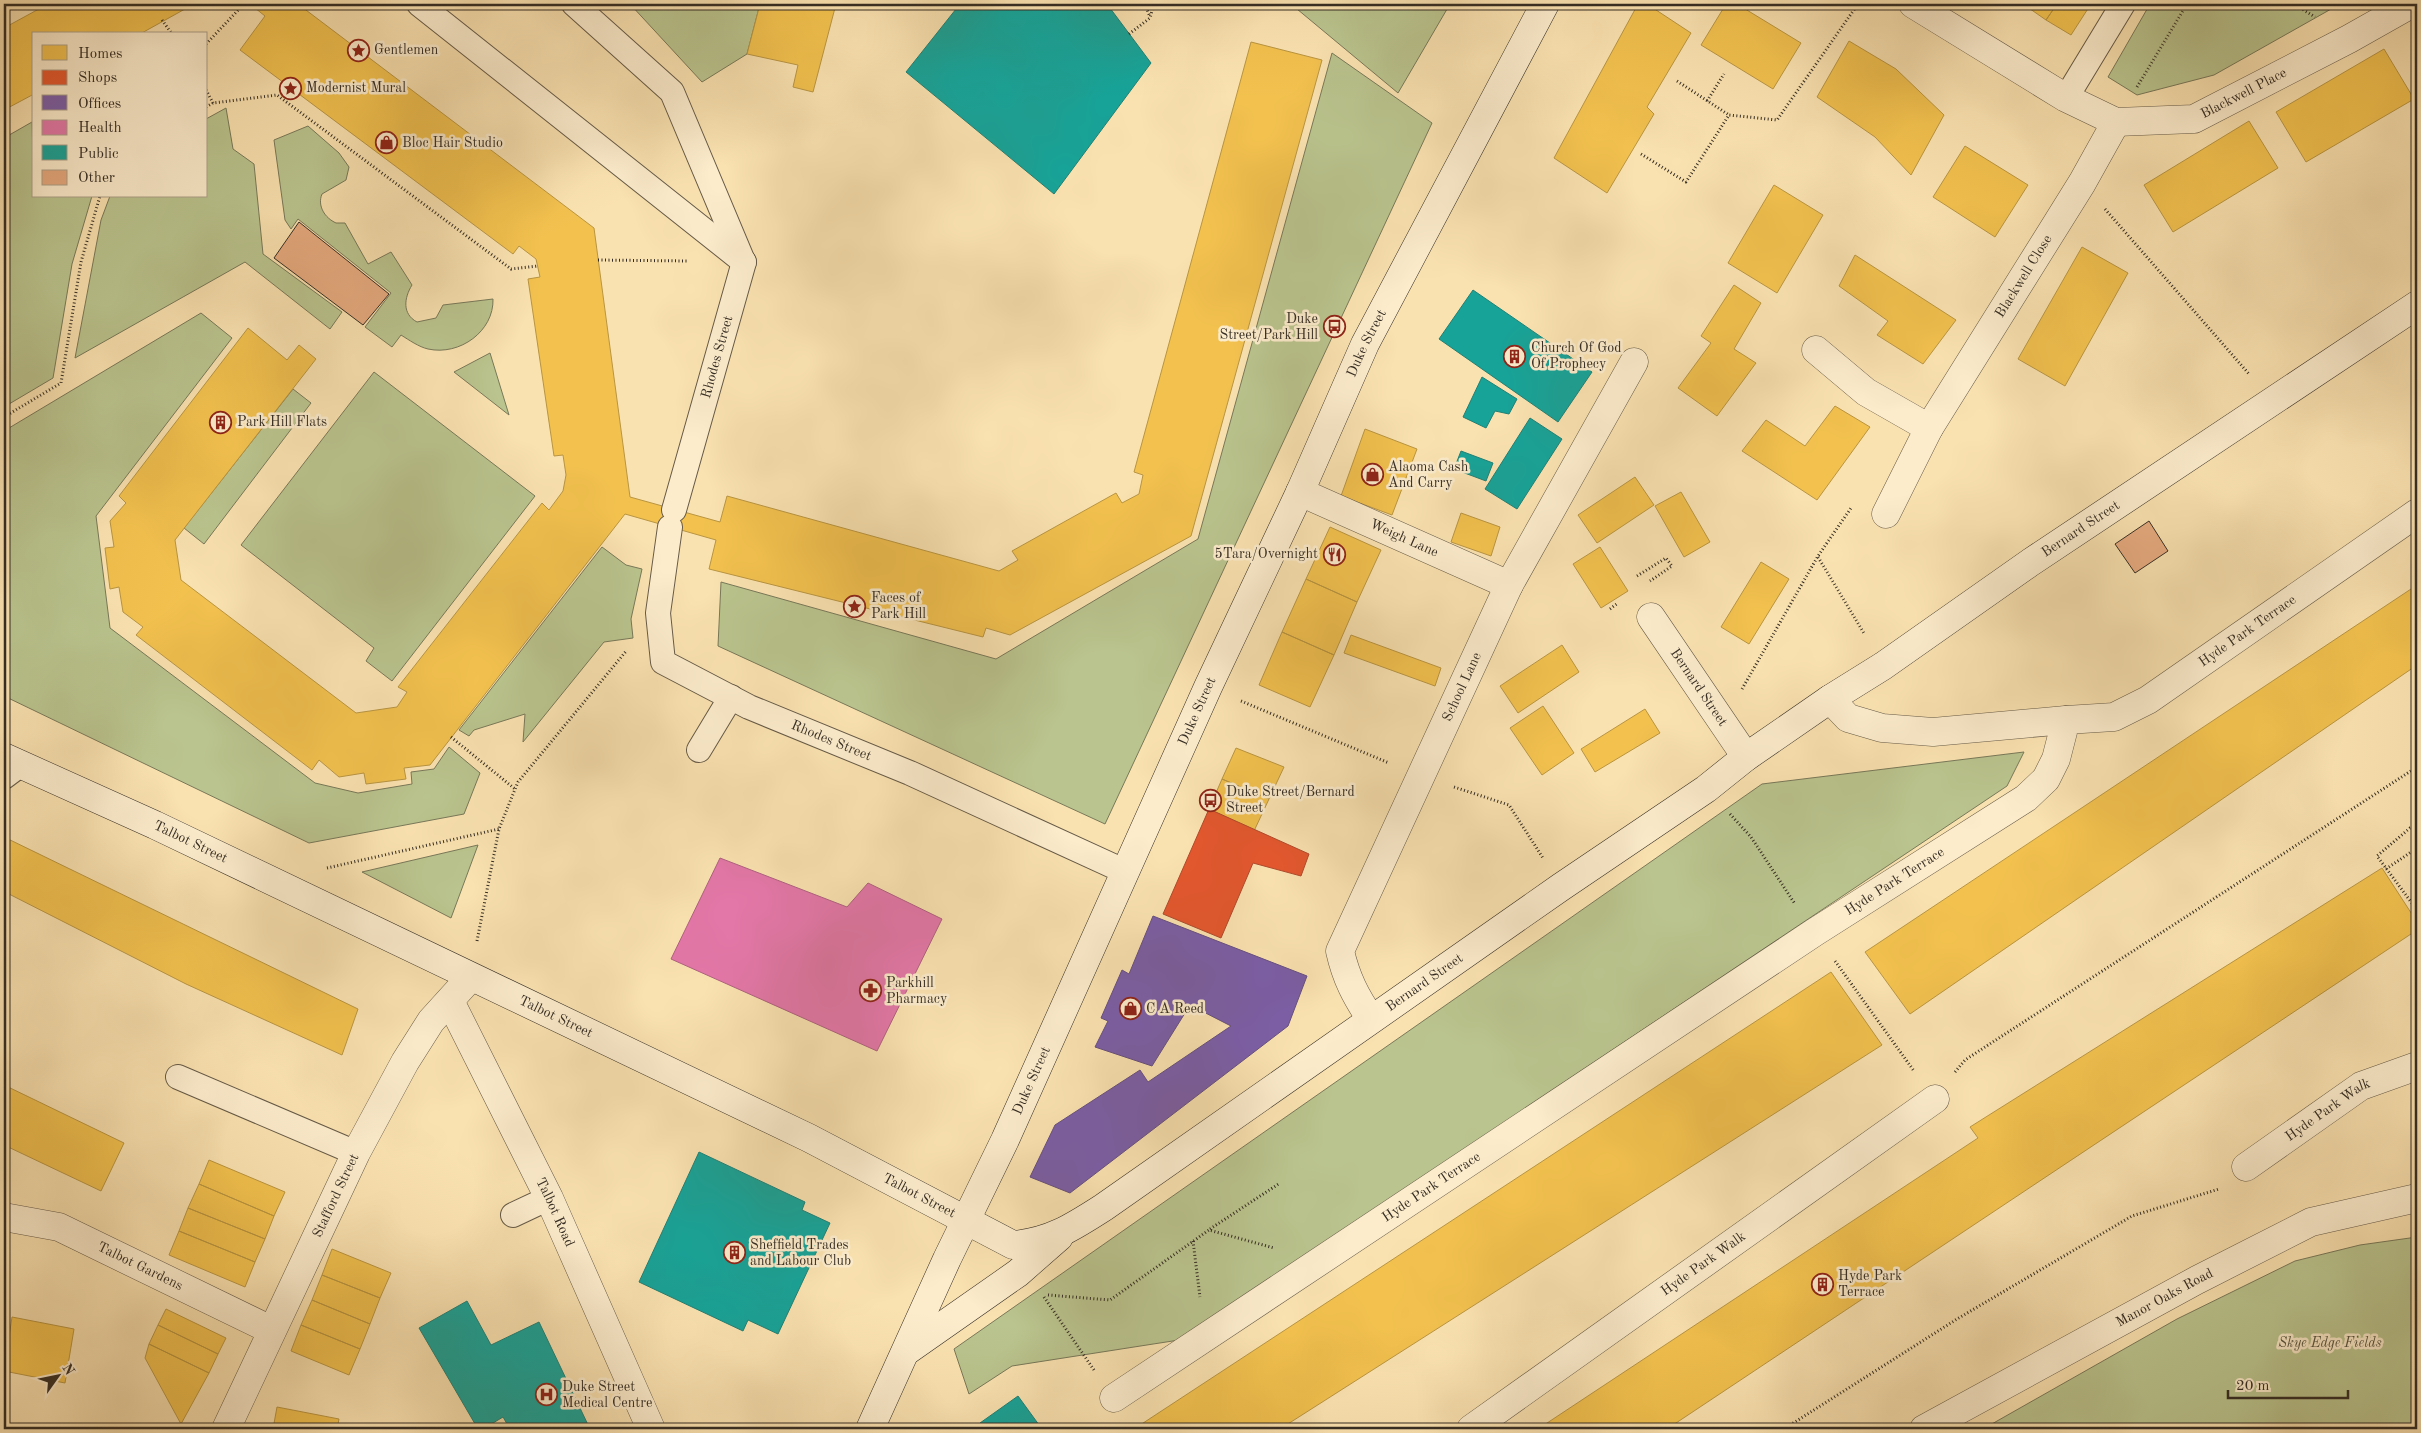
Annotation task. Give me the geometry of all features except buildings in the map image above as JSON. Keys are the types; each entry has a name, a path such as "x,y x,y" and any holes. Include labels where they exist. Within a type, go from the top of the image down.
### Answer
{"street":[{"name":"Duke Street","path":"870,1429 1005,1140 1208,687 1300,492 1365,344 1545,4"},
{"name":"Blackwell Place","path":"1913,4 2066,98 2116,122 2194,119 2349,39 2411,4"},
{"name":"Blackwell Close","path":"1886,514 1929,428 2082,183 2116,122"},
{"name":"Bernard Street","path":"1104,1207 1561,887 1706,789 1746,757 1830,699 1883,666 2031,562 2417,305"},
{"path":"1816,350 1866,392 1929,428"},
{"name":"School Lane","path":"1371,1019 1352,991 1344,971 1340,951 1509,585 1634,362"},
{"name":"Weigh Lane","path":"1300,492 1509,585"},
{"name":"Hyde Park Terrace","path":"1830,699 1848,718 1882,728 1933,732 2114,717 2148,700 2417,513"},
{"name":"Bernard Street","path":"1651,617 1746,757"},
{"name":"Hyde Park Terrace","path":"1114,1398 1815,932 2026,798 2046,779 2056,759 2066,720"},
{"name":"Talbot Street","path":"9,766 155,825 470,978 808,1138 1013,1245 1034,1243 1066,1231 1104,1207"},
{"name":"Stafford Street","path":"226,1429 356,1153 405,1062 431,1020 470,978"},
{"name":"Talbot Road","path":"450,1001 549,1198 651,1429"},
{"name":"Hyde Park Walk","path":"2246,1167 2362,1086 2417,1066"},
{"name":"Hyde Park Walk","path":"1471,1429 1934,1099"},
{"name":"Manor Oaks Road","path":"1924,1429 2197,1280 2311,1222 2417,1198"},
{"name":"Talbot Gardens","path":"4,1217 58,1227 271,1330"},
{"path":"908,1350 1018,1273 1066,1231"}],"lane":[{"path":"419,4 744,262"},
{"path":"574,4 672,92 744,262"},
{"path":"2066,98 2123,4"},
{"name":"Rhodes Street","path":"744,262 672,519 658,613 663,662 749,707 910,773 1126,872"},
{"path":"699,750 731,697"},
{"path":"178,1077 356,1153"},
{"path":"513,1215 549,1198"}],"path":[{"path":"208,42 244,4"},
{"path":"1145,4 1150,18"},
{"path":"1129,34 1150,18 1154,4"},
{"path":"1677,81 1729,115 1777,120 1858,4"},
{"path":"2116,122 2187,4"},
{"path":"162,20 171,32"},
{"path":"1707,101 1724,74"},
{"path":"208,94 213,103"},
{"path":"208,106 213,103 277,95 510,269 538,266"},
{"path":"1641,154 1686,182 1729,115"},
{"path":"2082,183 2273,401"},
{"path":"4,417 61,383 81,262 99,198"},
{"path":"598,260 744,262"},
{"path":"1716,713 1737,698 1818,556 1854,503 1886,514"},
{"path":"1818,556 1883,666"},
{"path":"1637,576 1666,558 1672,566 1649,582"},
{"path":"1610,609 1626,598"},
{"path":"470,978 500,829 518,782 658,613"},
{"path":"1208,687 1422,776 1509,805 1561,887"},
{"path":"451,737 516,789"},
{"path":"1815,932 1934,1099 1965,1060 2417,767"},
{"path":"2417,822 2377,856 2417,910"},
{"path":"2410,828 2417,826"},
{"path":"270,881 500,829"},
{"path":"1751,837 1779,880"},
{"path":"2386,869 2417,848"},
{"path":"1784,1429 1957,1319 2132,1216 2222,1188 2246,1167"},
{"path":"1114,1398 1042,1294 1110,1300 1209,1230 1280,1183"},
{"path":"1209,1230 1320,1262"},
{"path":"1194,1241 1205,1338"}],"green space":[{"path":"630,4 760,4 747,54 702,82"},
{"path":"1291,4 1450,4 1398,93"},
{"path":"2150,4 2340,4 2214,75 2137,95 2108,77"},
{"path":"1332,53 1432,123 1105,824 718,646 721,582 996,659 1198,539"},
{"path":"226,108 233,149 254,164 263,254 342,312 330,329 245,262 75,358 101,220 109,198 208,198 208,118"},
{"path":"32,122 32,198 91,198 72,264 53,378 4,407 4,138"},
{"path":"308,126 339,153 349,167 346,180 322,194 321,207 325,215 336,223 345,223 368,264 391,252 412,285 407,295 406,305 409,315 417,322 436,318 443,305 493,299 492,311 488,321 473,339 452,349 440,350 425,348 401,335 392,347 365,327 391,293 298,219 291,229 285,220 274,140"},
{"path":"201,313 232,338 96,516 110,628 315,783 358,793 412,784 411,772 434,769 449,747 480,773 464,814 309,843 4,696 4,431"},
{"path":"490,353 509,415 454,372"},
{"path":"374,372 535,496 392,681 366,661 374,648 241,545"},
{"path":"293,389 311,403 204,544 184,528"},
{"path":"602,547 626,565 642,569 631,619 633,638 604,642 523,742 525,714 474,730 469,736 459,730"},
{"path":"2024,752 2007,786 1179,1340 1012,1366 969,1394 954,1349 1762,784"},
{"path":"478,845 451,918 362,872"},
{"name":"Skye Edge Fields","path":"2417,1237 2417,1429 1983,1429 2177,1319 2295,1261 2360,1245"}],"place":[{"name":"Gentlemen","path":"358,50"},
{"name":"Modernist Mural","path":"290,88"},
{"name":"Bloc Hair Studio","path":"386,143"},
{"name":"Duke Street/Park Hill","path":"1334,327"},
{"name":"Church Of God Of Prophecy","path":"1515,356"},
{"name":"Park Hill Flats","path":"221,422"},
{"name":"Alaoma Cash And Carry","path":"1372,475"},
{"name":"5Tara/Overnight","path":"1334,554"},
{"name":"Faces of Park Hill","path":"855,606"},
{"name":"Duke Street/Bernard Street","path":"1210,800"},
{"name":"Parkhill Pharmacy","path":"870,991"},
{"name":"C A Reed","path":"1130,1009"},
{"name":"Sheffield Trades and Labour Club","path":"734,1253"},
{"name":"Hyde Park Terrace","path":"1822,1284"},
{"name":"Duke Street Medical Centre","path":"546,1395"}]}
